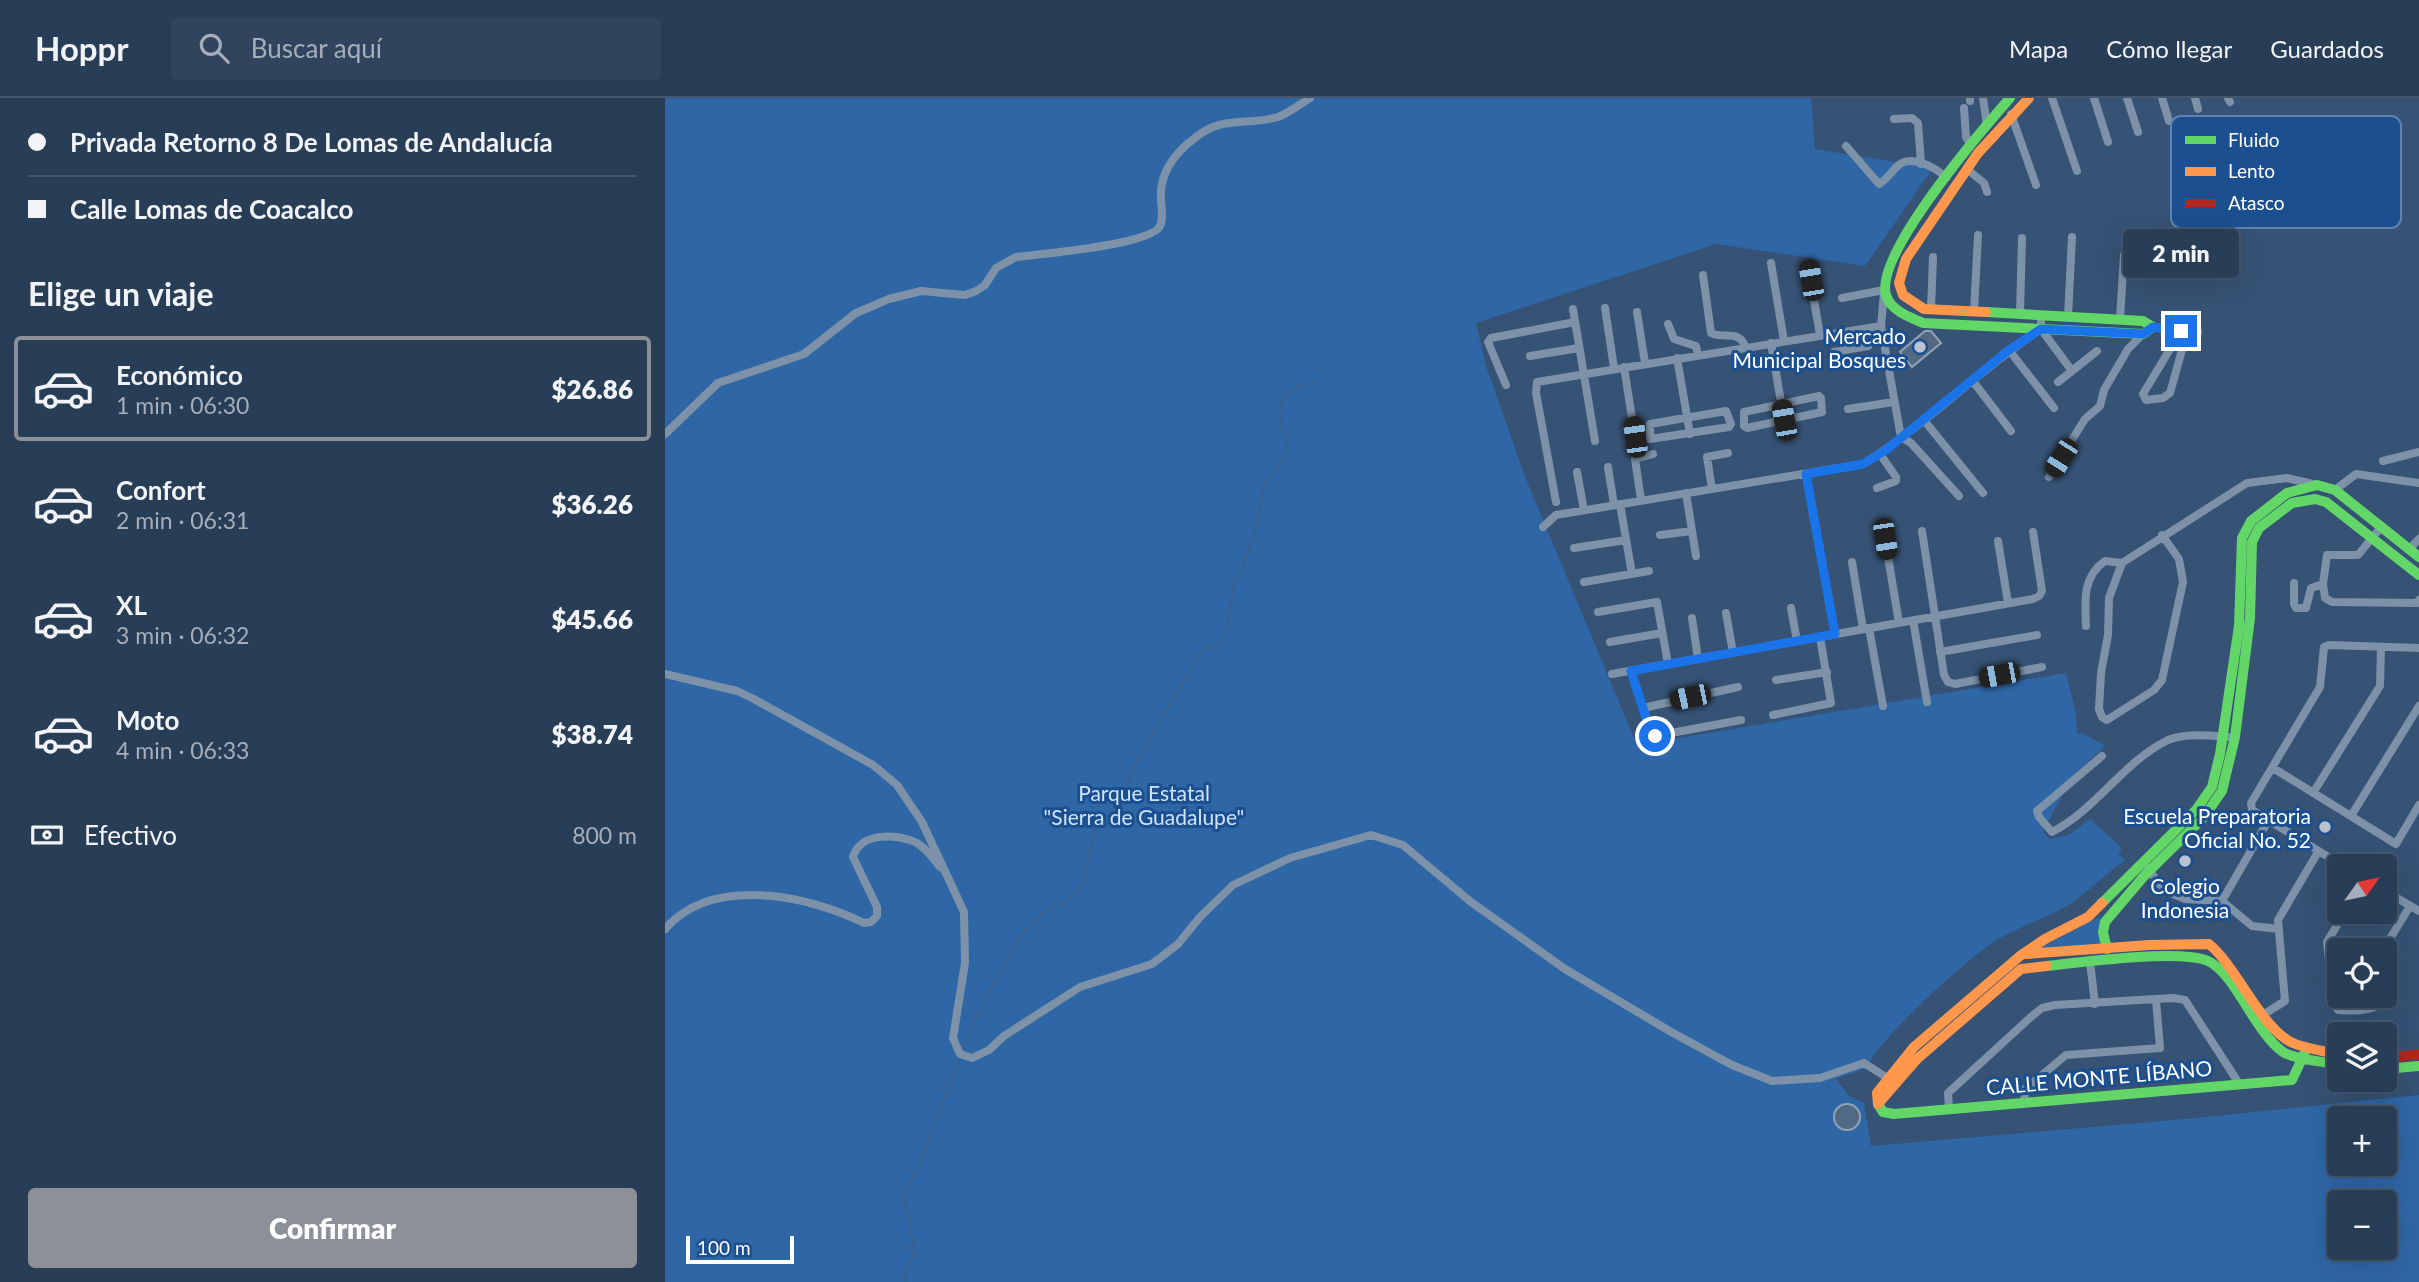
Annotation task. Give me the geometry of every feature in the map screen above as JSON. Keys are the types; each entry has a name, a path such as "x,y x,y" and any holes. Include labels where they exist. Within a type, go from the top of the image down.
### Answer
{"street":[{"path":"665,435 681,416 718,383 804,354 867,307 921,291 965,295 985,285 1003,262 1016,257 1125,242 1154,233 1160,227 1162,219 1160,189 1163,176 1182,148 1209,128 1224,122 1277,117 1310,98"},
{"path":"1983,98 1986,123 1993,134"},
{"path":"1901,438 1881,326 1887,266 1970,144 2010,98"},
{"path":"2029,98 1993,134 1906,259 1897,279 1899,288 1914,306 1931,309 2120,319 2143,321 2153,327 2198,332"},
{"path":"2052,98 2077,171"},
{"path":"2094,98 2108,142"},
{"path":"2127,98 2138,132"},
{"path":"2162,98 2169,121"},
{"path":"2195,98 2198,109"},
{"path":"1968,102 1966,137 1970,144"},
{"path":"2011,114 2036,185"},
{"path":"1894,119 1912,118 1918,123 1921,164"},
{"path":"1846,146 1879,184 1901,163 1921,164 1937,169 1946,178"},
{"path":"1968,170 1984,183 1987,192"},
{"path":"1934,195 1945,203"},
{"path":"1974,312 1978,235"},
{"path":"2068,317 2072,237"},
{"path":"2020,314 2022,238"},
{"path":"2120,319 2124,255"},
{"path":"1931,309 1933,257"},
{"path":"1771,263 1784,341"},
{"path":"1808,266 1820,335"},
{"path":"1703,275 1711,333 1717,336 1734,334 1744,340 1746,348"},
{"path":"1843,298 1884,292"},
{"path":"1884,292 1898,313 1923,323 2143,334"},
{"path":"1605,308 1635,437"},
{"path":"1573,309 1595,441"},
{"path":"1637,312 1645,363"},
{"path":"2041,315 2041,329 2072,371"},
{"path":"1506,386 1489,350 1488,342 1491,338 1575,322"},
{"path":"1668,324 1674,339 1696,346 1697,355"},
{"path":"1556,502 1536,383 1619,367 1881,326"},
{"path":"2049,477 2085,419 2101,406 2104,390 2128,349 2153,327"},
{"path":"1543,527 1556,515 1863,464 1901,438 2009,350 2041,329"},
{"path":"1841,332 1845,350"},
{"path":"2184,332 2168,397 2146,400 2143,398 2184,332"},
{"path":"1771,343 1784,420"},
{"path":"1834,352 1868,346"},
{"path":"1530,356 1579,348"},
{"path":"2009,350 2054,408"},
{"path":"2058,382 2097,351"},
{"path":"1677,358 1690,434"},
{"path":"1972,380 2011,431"},
{"path":"1819,396 1824,410 1745,427 1742,414 1781,404 1819,396"},
{"path":"1848,409 1894,402"},
{"path":"1726,411 1731,425 1651,440 1648,426 1650,424 1687,418 1726,411"},
{"path":"1923,419 1983,494"},
{"path":"1901,438 1911,443 1959,496"},
{"path":"2383,461 2419,452"},
{"path":"1712,489 1707,457 1728,453"},
{"path":"1641,500 1635,459 1653,454"},
{"path":"1877,488 1896,481 1880,454"},
{"path":"1608,467 1632,574"},
{"path":"1577,472 1584,510"},
{"path":"1806,474 1835,634"},
{"path":"2335,490 2356,474 2419,483"},
{"path":"2162,535 2179,559 2183,582 2162,680 2154,691 2107,720 2102,717 2099,709 2108,635 2109,598 2122,563 2162,535 2247,483 2287,478 2335,490 2419,557"},
{"path":"2245,617 2242,538 2251,522 2287,493 2317,485"},
{"path":"1686,493 1696,556"},
{"path":"1878,1104 1917,1059 1993,986 2020,956 2045,939 2088,917 2204,817 2221,791 2245,617 2252,541 2259,528 2292,503 2315,499 2326,502 2419,575"},
{"path":"2382,526 2358,555 2327,555 2323,584 2327,601 2417,603 2419,600"},
{"path":"1660,535 1692,531"},
{"path":"1922,531 1940,652 1948,682 1955,684 2042,667"},
{"path":"1612,674 2039,596 2042,591 2033,533"},
{"path":"1885,539 1899,623"},
{"path":"1574,548 1626,540"},
{"path":"1998,541 2008,603"},
{"path":"2085,626 2085,594 2092,573 2105,561 2122,563"},
{"path":"1852,562 1883,706"},
{"path":"1584,582 1649,571"},
{"path":"2294,583 2296,608 2306,608 2311,589 2323,584"},
{"path":"1598,612 1655,601 1658,604 1668,664"},
{"path":"1791,608 1797,641"},
{"path":"1726,613 1733,653"},
{"path":"1692,618 1698,659"},
{"path":"1913,620 1927,702"},
{"path":"1610,642 1663,633"},
{"path":"1940,652 2037,635"},
{"path":"1773,716 1829,705 1832,698 1821,637"},
{"path":"2327,857 2250,807 2320,687 2324,647 2419,648"},
{"path":"2313,793 2380,686 2381,647"},
{"path":"1631,671 1651,733 1662,737 1741,720"},
{"path":"1776,680 1827,673"},
{"path":"665,674 737,691 752,698 886,774 902,791 922,822 964,912 965,963 953,1038 960,1054 972,1058 989,1050 1004,1035 1080,987 1152,964 1178,944 1200,917 1233,885 1290,858 1371,835 1403,845 1471,902 1566,969 1733,1065 1772,1081 1820,1078 1864,1063 1889,1079"},
{"path":"1643,708 1738,687"},
{"path":"2351,816 2419,706"},
{"path":"2102,756 2037,811 2052,832 2077,816 2142,757 2170,739 2196,736 2229,737"},
{"path":"2273,768 2396,844 2419,805"},
{"path":"2222,901 2268,821"},
{"path":"665,929 677,915 698,903 725,896 794,898 825,905 864,923 871,922 877,916 877,907 853,857 863,843 880,836 901,837 915,842 928,851 946,875"},
{"path":"2258,1018 2285,1001 2278,919 2318,852"},
{"path":"2147,867 2159,884 2185,899 2222,901 2252,926 2279,929"},
{"path":"2110,954 2103,932 2105,922 2147,867"},
{"path":"2397,898 2419,911"},
{"path":"2390,938 2410,906"},
{"path":"1878,1104 1877,1093 1915,1047 1993,986 2025,967 2090,962 2149,944 2209,944 2221,954 2258,1018"},
{"path":"2149,944 2151,958"},
{"path":"2020,956 2110,954 2151,958 2195,957 2210,961 2223,971 2284,1053 2327,1054"},
{"path":"2090,962 2095,1004"},
{"path":"2025,1102 2025,1090 2066,1055 2160,1048 2156,1000"},
{"path":"1949,1108 1948,1093 2042,1008 2185,1000 2240,1085"},
{"path":"2337,1008 2374,1008"},
{"path":"2304,1053 2327,1061"},
{"name":"CALLE MONTE LÍBANO","path":"1878,1104 1882,1112 1888,1114 2293,1080 2304,1053"},
{"path":"2397,1057 2419,1054"},
{"path":"2397,1068 2419,1066"}],"green space":[{"name":"Parque Estatal \"Sierra de Guadalupe\"","path":"665,98 1811,98 1815,149 1933,168 1865,266 1716,244 1476,323 1486,366 1526,479 1637,745 2066,673 2076,713 2077,734 2082,733 2106,746 2074,774 2043,831 2049,839 2069,835 2090,819 2122,848 2118,854 2126,860 2067,906 2004,936 1982,950 1904,1021 1887,1039 1867,1068 1836,1079 1849,1096 1864,1103 1871,1146 2196,1118 2419,1095 2419,1282 665,1282"},
{"path":"2101,916 2099,933 2105,949 2032,952"}],"building":[{"name":"Mercado Municipal Bosques","path":"1925,331 1931,331 1941,343 1912,367 1900,352"},
{"path":"1847,1104 1856,1108 1860,1117 1856,1126 1847,1130 1838,1126 1834,1117 1838,1108"}],"waterway":[{"path":"964,1048 974,1021 1020,937 1046,911 1067,901 1083,886 1095,831 1122,800 1135,765 1201,652 1221,643 1227,629 1234,581 1241,572 1256,530 1264,486 1289,451 1280,408 1289,393 1314,382"},
{"path":"905,1282 906,1269 915,1253 905,1201 907,1190 959,1061"}],"traffic: fast":[{"path":"1986,312 2143,321 2153,327 2143,334 1923,323 1901,313 1888,301 1887,276 1896,252 1933,193 2010,98"},
{"path":"2102,903 2196,810 2212,787 2220,754 2239,626 2242,538 2251,521 2287,493 2317,485 2335,490 2419,557"},
{"path":"2107,949 2103,932 2105,922 2145,875 2204,817 2222,791 2235,737 2250,618 2252,542 2259,528 2292,503 2315,499 2326,502 2419,575"},
{"path":"2047,966 2154,956 2208,961 2227,977 2263,1031 2283,1052 2327,1063"},
{"path":"1878,1104 1883,1112 1894,1114 2292,1080 2307,1048"},
{"path":"2397,1068 2419,1066"}],"traffic: slow":[{"path":"1986,312 1924,309 1903,295 1899,283 1906,259 1978,153 2029,98"},
{"path":"1878,1104 1877,1093 1914,1047 2020,956 2045,939 2088,917 2102,903"},
{"path":"2026,954 2149,945 2209,944 2230,967 2260,1012 2282,1036 2298,1045 2327,1052"},
{"path":"1878,1104 1917,1059 2021,969 2047,966"}],"traffic: jam":[{"path":"2397,1057 2419,1054"}],"place":[{"name":"Mercado Municipal Bosques","path":"1920,347"},
{"name":"Escuela Preparatoria Oficial No. 52","path":"2325,827"},
{"name":"Colegio Indonesia","path":"2185,861"}],"route":[{"path":"1655,736 1651,733 1631,671 1835,634 1806,474 1863,464 1886,450 2009,350 2041,329 2143,334 2153,327 2181,331"}]}
